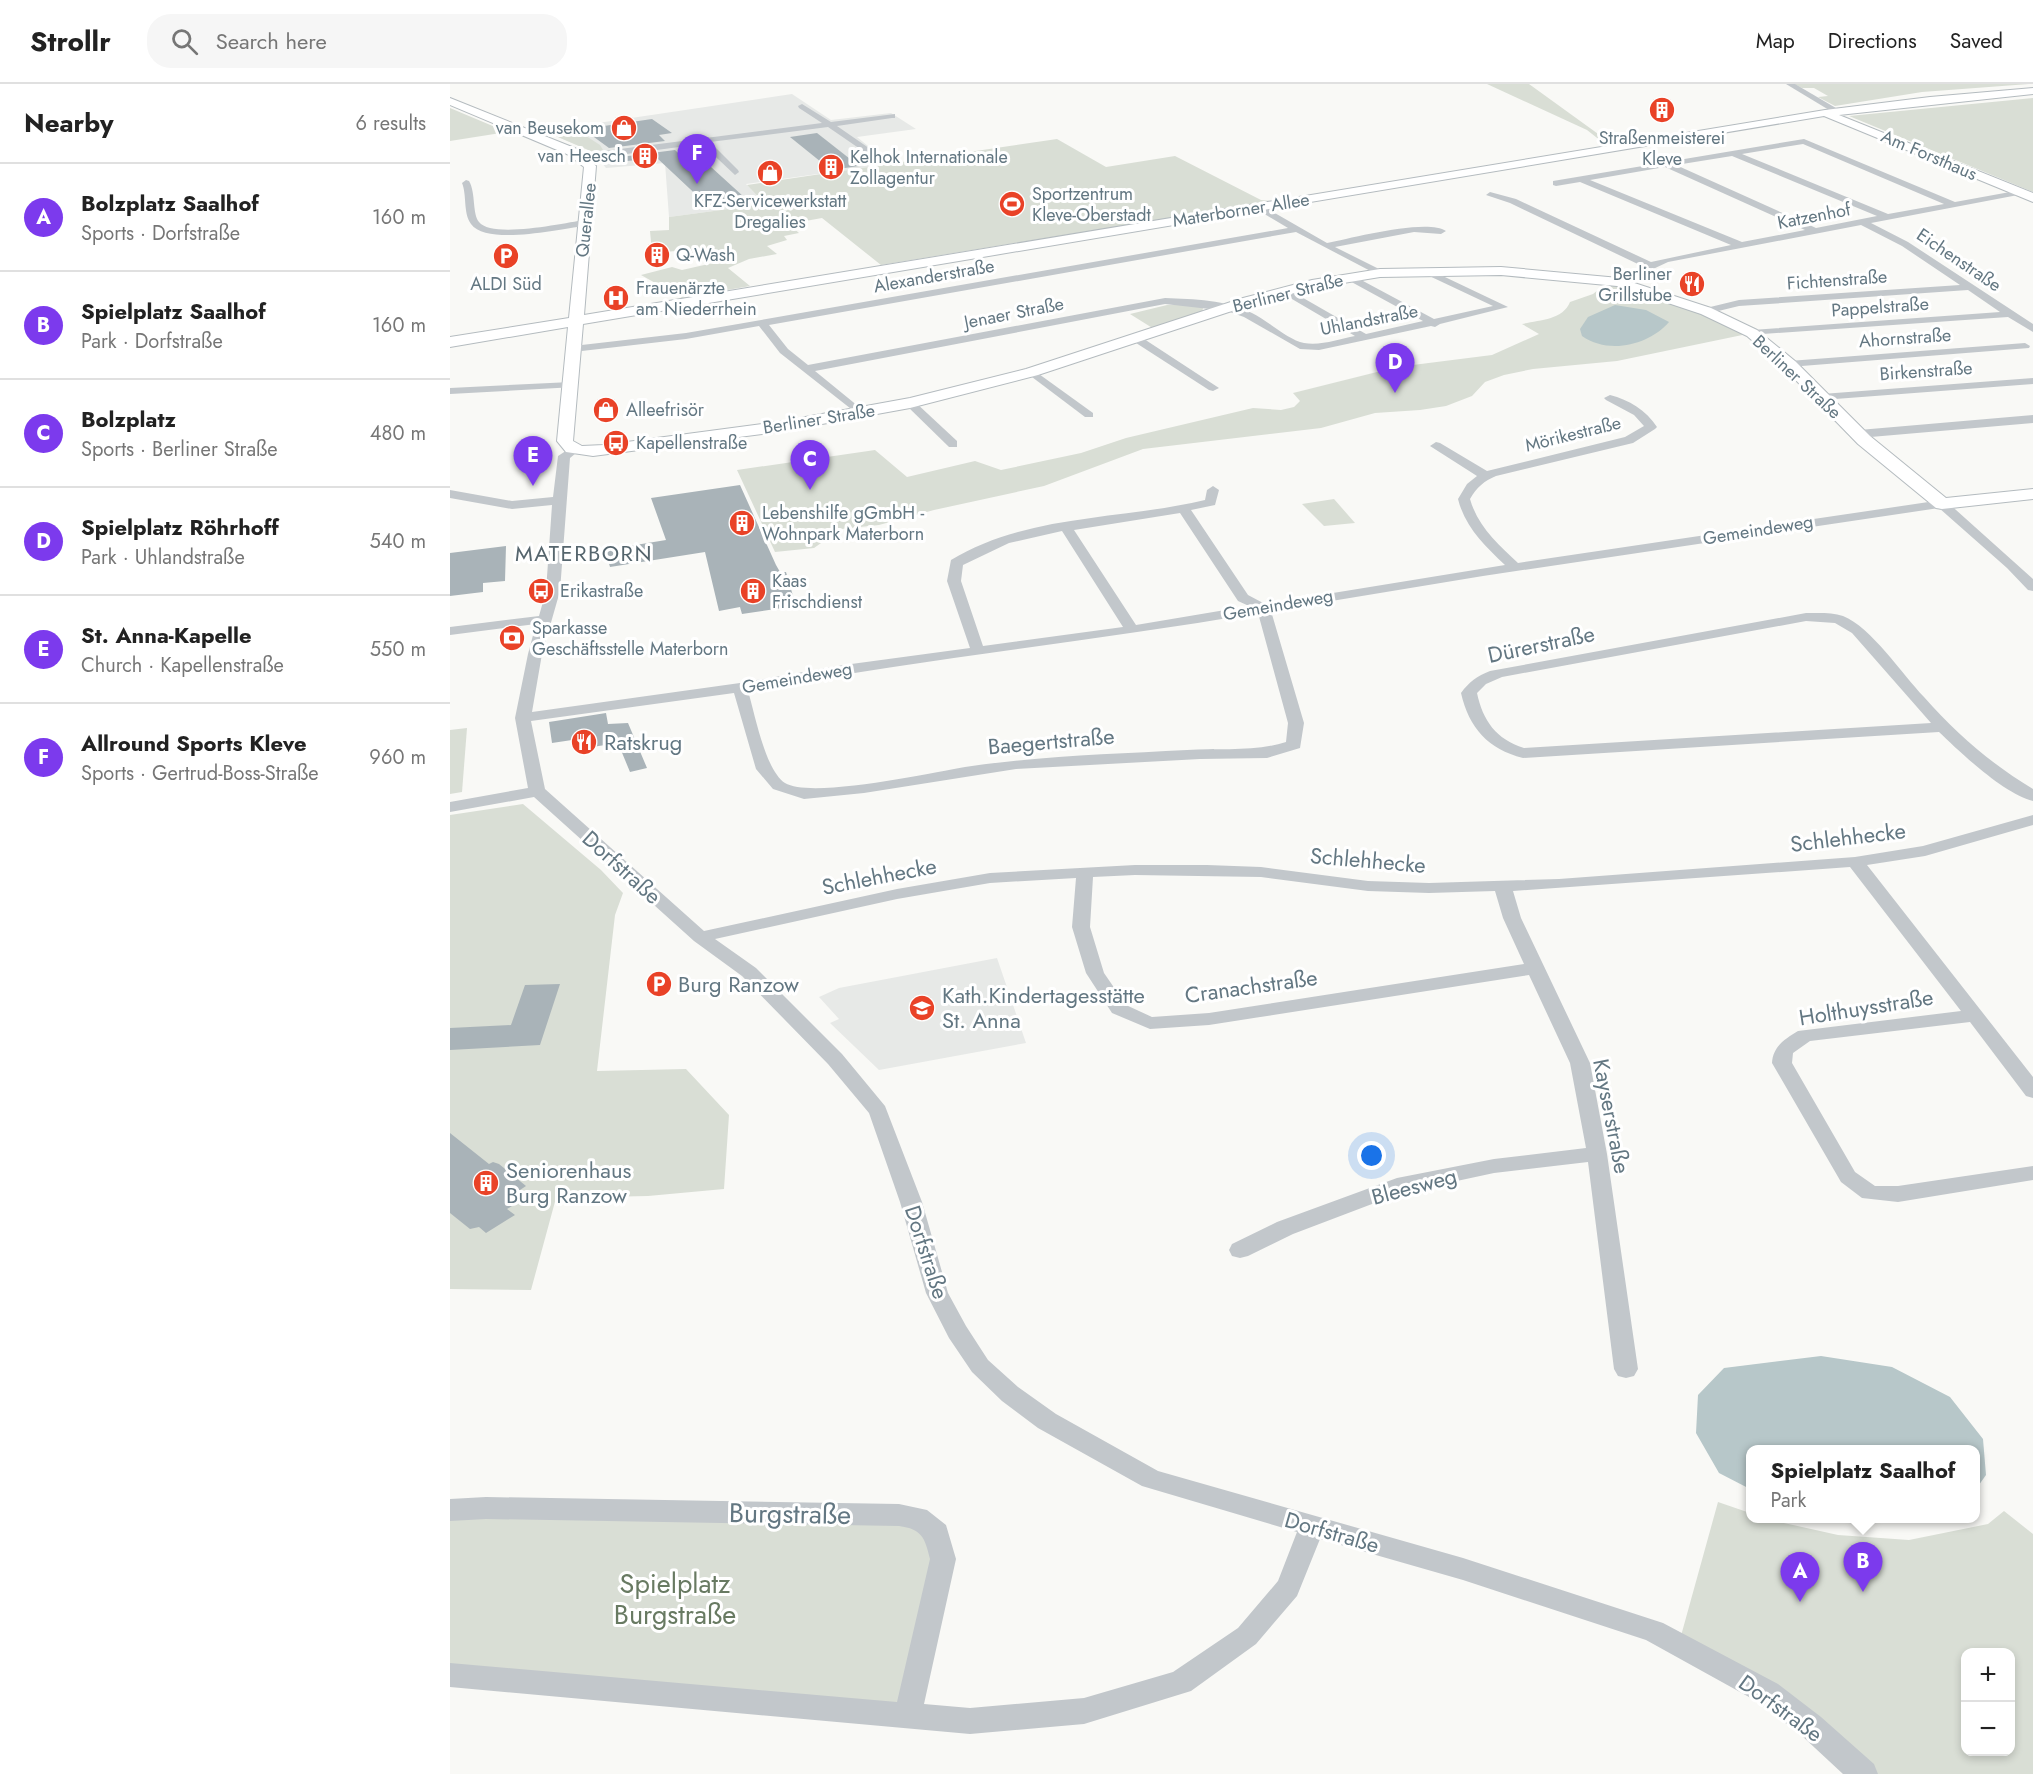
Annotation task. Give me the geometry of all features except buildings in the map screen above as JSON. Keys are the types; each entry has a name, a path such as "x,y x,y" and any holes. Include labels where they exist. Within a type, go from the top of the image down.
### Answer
{"street":[{"name":"Am Forsthaus","path":"1790,84 1831,112 2033,198"},
{"name":"Materborner Allee","path":"509,332 1831,112 1930,100 2033,92"},
{"name":"Querallee","path":"450,101 524,130 581,157 590,166 575,321"},
{"path":"802,106 885,162"},
{"path":"581,157 892,116"},
{"path":"703,141 735,172"},
{"path":"1556,183 1804,141 1955,205"},
{"path":"1733,153 1889,218"},
{"path":"1668,165 1816,232"},
{"path":"1581,179 1743,246"},
{"path":"466,183 471,192 471,213 475,222 487,230 513,232 584,223"},
{"name":"Katzenhof","path":"1619,282 1666,260 2018,192"},
{"path":"1490,195 1514,201 1651,266"},
{"path":"1259,207 1326,246 1380,273"},
{"name":"Eichenstraße","path":"1864,223 1905,244 2033,329"},
{"name":"Alexanderstraße","path":"574,346 686,336 1299,229"},
{"path":"1326,246 1414,229 1441,231"},
{"name":"Berliner Straße","path":"575,449 604,450 860,413 910,403 1032,372 1284,290 1350,277 1426,271 1520,272 1619,282 1706,311 1752,333 1789,364 1858,434 1942,504"},
{"name":"Uhlandstraße","path":"1228,308 1248,315 1300,346 1319,347 1435,324 1503,307 1426,271"},
{"path":"1350,277 1435,324"},
{"name":"Fichtenstraße","path":"1706,311 1739,303 1971,287"},
{"path":"1284,290 1366,338"},
{"name":"Jenaer Straße","path":"806,369 1165,301 1228,308"},
{"path":"576,302 591,310 632,311"},
{"name":"Pappelstraße","path":"1752,333 2010,314"},
{"path":"575,321 565,441 568,446 575,449"},
{"path":"762,323 784,351 860,413"},
{"path":"450,342 509,332 554,332 563,335 574,346"},
{"path":"1137,339 1213,388"},
{"name":"Ahornstraße","path":"1789,364 2025,346"},
{"path":"1032,372 1089,415"},
{"name":"Birkenstraße","path":"1822,397 2033,381"},
{"path":"450,391 571,385"},
{"name":"Mörikestraße","path":"1486,476 1629,440 1651,427 1647,419 1638,412 1610,398"},
{"path":"910,403 953,444"},
{"path":"1858,434 2033,419"},
{"path":"1436,446 1486,476 1470,487 1464,499 1466,508 1481,534 1515,567"},
{"path":"450,807 537,791 523,718 535,654 553,591 564,456 575,449"},
{"path":"978,651 954,581 956,563 974,550 1014,537 1066,526 1184,509 1211,502 1213,490"},
{"path":"450,494 512,505 559,500"},
{"name":"Gemeindeweg","path":"523,718 740,688 844,669 1132,630 1515,567 1942,504 2033,494"},
{"path":"1942,504 2012,565 2033,587"},
{"path":"1184,509 1243,598 1263,608"},
{"path":"1066,526 1132,630"},
{"name":"Baegertstraße","path":"740,688 764,769 779,786 804,794 864,789 1016,764 1200,754 1267,753 1294,745 1296,723 1263,608"},
{"name":"Dürerstraße","path":"1942,727 1523,753 1507,749 1490,738 1479,723 1469,693 1474,685 1482,680 1506,672 1806,617 1838,619 1857,630 1942,727 1980,761 2033,796"},
{"path":"450,631 545,619"},
{"name":"Dorfstraße","path":"537,791 700,937 749,972 835,1059 878,1111 911,1202 937,1293 957,1332 980,1366 1010,1394 1047,1421 1151,1479 1463,1569 1654,1631 1768,1693 1811,1726 1864,1774"},
{"name":"Schlehhecke","path":"700,937 897,894 990,878 1135,870 1206,870 1261,872 1368,886 1503,887 1855,862 1926,851 2033,820"},
{"name":"Holthuysstraße","path":"1855,862 2033,1091"},
{"name":"Cranachstraße","path":"1085,873 1081,927 1095,973 1119,1009 1150,1023 1209,1019 1534,968"},
{"name":"Kayserstraße","path":"1503,887 1512,918 1580,1063 1597,1154 1626,1369"},
{"name":"Holthuysstraße","path":"1973,1016 1805,1035 1787,1045 1782,1054 1782,1063 1848,1178 1870,1193 1898,1194 2033,1173"},
{"name":"Bleesweg","path":"1240,1250 1286,1228 1397,1186 1494,1166 1597,1154"},
{"name":"Burgstraße","path":"450,1510 486,1508 888,1515 918,1518 937,1533 943,1559 908,1716"},
{"path":"450,1675 970,1721 1084,1711 1181,1682 1247,1636 1288,1588 1312,1526"}],"shaded area":[{"path":"792,94 831,120 891,113 916,129 857,137 890,164 746,184 765,204 669,217 665,163 606,168 593,152 544,131"},
{"path":"1615,305 1646,310 1669,322 1651,337 1628,345 1604,345 1582,336 1580,329 1588,317"},
{"name":"Kath.Kindertagesstätte St. Anna","path":"997,958 1026,1043 879,1070 830,1023 839,1019 819,997 839,988"},
{"path":"1821,1356 1892,1367 1950,1397 1983,1439 1986,1475 1980,1483 1980,1445 1746,1445 1746,1487 1719,1473 1696,1433 1698,1395 1724,1368"}],"green space":[{"path":"1487,84 1529,84 1612,144 1606,145 1587,130"},
{"path":"1794,84 2029,84 1922,92 1835,106 1818,97 1828,96 1814,88 1802,88"},
{"path":"2033,98 2033,192 1849,116"},
{"path":"450,108 507,132 450,141"},
{"path":"572,127 600,145 603,150 593,152 544,131"},
{"name":"Sportzentrum Kleve-Oberstadt","path":"1057,139 1106,167 1175,156 1261,200 1272,201 881,265 822,218 789,224 799,233 784,236 787,240 767,246 777,254 749,259 728,268 750,286 682,298 641,275 672,267 682,270 713,263 676,251 652,253 650,231 669,230 669,217 765,204 747,185"},
{"path":"1609,281 1619,282 1752,333 1617,361 1533,369 1504,375 1485,382 1472,396 1446,406 1375,413 1321,428 1143,449 1044,486 934,510 879,525 841,529 814,548 775,552 737,470 875,450 907,477 975,461 1001,470 1081,453 1126,438 1253,408 1281,410 1294,407 1300,401 1293,393 1397,367 1492,355 1539,334 1522,324 1556,316 1567,308 1570,302 1593,294"},
{"path":"1189,304 1203,308 1202,314 1154,329 1130,314 1167,305"},
{"path":"1334,499 1355,523 1324,526 1302,504"},
{"path":"467,728 462,792 450,794 450,730"},
{"path":"523,804 601,870 623,893 615,915 597,1071 686,1069 729,1115 724,1189 648,1196 556,1198 531,1290 450,1289 450,815"},
{"path":"1718,1502 1746,1512 1746,1523 1784,1523 1838,1535 1909,1540 1988,1524 2004,1511 2033,1534 2033,1774 1864,1774 1679,1643"},
{"name":"Spielplatz Burgstraße","path":"450,1510 899,1515 937,1533 908,1716 450,1675"}],"place":[{"name":"Straßenmeisterei Kleve","path":"1662,110"},
{"name":"van Beusekom","path":"624,128"},
{"name":"van Heesch","path":"645,156"},
{"name":"Kelhok Internationale Zollagentur","path":"831,167"},
{"name":"KFZ-Servicewerkstatt Dregalies","path":"770,173"},
{"name":"Allround Sports Kleve","path":"697,184"},
{"name":"Sportzentrum Kleve-Oberstadt","path":"1012,204"},
{"name":"Q-Wash","path":"657,255"},
{"name":"ALDI Süd","path":"506,256"},
{"name":"Berliner Grillstube","path":"1692,284"},
{"name":"Frauenärzte am Niederrhein","path":"616,298"},
{"name":"Spielplatz Röhrhoff","path":"1395,393"},
{"name":"Alleefrisör","path":"606,410"},
{"name":"Kapellenstraße","path":"616,443"},
{"name":"St. Anna-Kapelle","path":"533,486"},
{"name":"Bolzplatz","path":"810,490"},
{"name":"Lebenshilfe gGmbH - Wohnpark Materborn","path":"742,523"},
{"name":"Erikastraße","path":"541,591"},
{"name":"Kaas Frischdienst","path":"753,591"},
{"name":"Sparkasse Geschäftsstelle Materborn","path":"512,638"},
{"name":"Ratskrug","path":"584,742"},
{"name":"Burg Ranzow","path":"659,984"},
{"name":"Kath.Kindertagesstätte St. Anna","path":"922,1008"},
{"name":"Seniorenhaus Burg Ranzow","path":"486,1183"},
{"name":"Spielplatz Saalhof","path":"1863,1592"},
{"name":"Bolzplatz Saalhof","path":"1800,1602"}],"district":[{"name":"MATERBORN","path":"584,553"}]}
